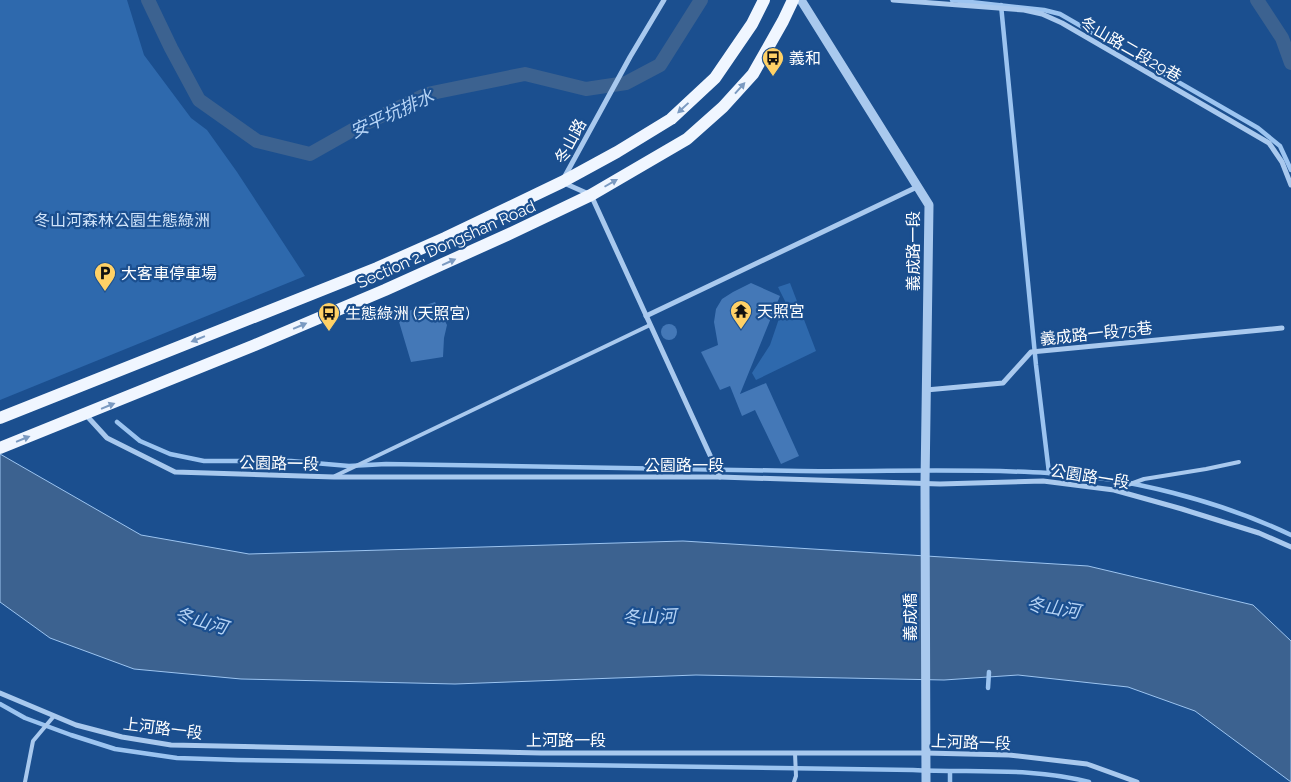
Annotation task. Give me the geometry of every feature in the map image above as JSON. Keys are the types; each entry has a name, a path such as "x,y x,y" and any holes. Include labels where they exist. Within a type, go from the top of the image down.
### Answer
{"main road":[{"name":"Section 2, Dongshan Road","path":"0,418 377,268 562,182 617,152 671,119 715,78 752,24 764,0"},
{"name":"Section 2, Dongshan Road","path":"0,448 85,415 385,290 508,235 591,195 687,140 723,107 753,74 793,0"}],"street":[{"name":"冬山路","path":"562,182 630,57 664,0"},
{"name":"義成路一段","path":"801,0 929,205 925,508"},
{"name":"冬山路二段29巷","path":"893,0 1024,10 1042,14 1062,23 1269,143 1282,162 1291,185"},
{"path":"562,182 591,195 720,477"},
{"path":"646,316 917,187"},
{"name":"義成路一段75巷","path":"926,390 1004,383 1030,352 1282,328"},
{"name":"公園路一段","path":"85,415 108,438 175,472 334,477 720,477 940,484 1043,480 1114,490 1242,528 1291,547"},
{"name":"義成橋","path":"925,508 925,753"},
{"name":"上河路一段","path":"0,692 76,726 122,737 171,745 542,753 925,753 1009,755 1087,764 1137,782"},
{"path":"925,753 926,782"}],"lane":[{"path":"334,477 650,324"},
{"path":"1114,490 1144,479 1206,470 1239,462"},
{"path":"25,782 33,741 54,716"},
{"path":"794,782 796,776 795,753"}],"green space":[{"name":"冬山河森林公園生態綠洲","path":"0,0 127,0 144,55 191,118 207,130 237,172 305,276 0,400"},
{"path":"790,283 816,351 756,380 752,373 770,345 785,301 778,287"}],"water":[{"name":"冬山河","path":"0,454 141,535 249,554 683,541 1088,566 1253,605 1291,641 1291,782 1195,711 1128,687 1018,675 944,680 696,675 455,684 241,679 134,669 50,638 0,602"}],"building":[{"path":"751,283 780,296 740,394 766,383 799,456 781,464 755,410 742,416 730,386 720,390 701,352 718,345 714,322 716,309 722,299"},
{"path":"435,302 447,325 443,357 411,362 397,315"},
{"path":"666,324 672,324 677,329 675,338 666,340 661,335 661,329"}],"waterway":[{"name":"安平坑排水","path":"148,0 199,100 257,141 310,154 356,128 427,94 525,74 586,89 626,83 660,65 701,0"},
{"path":"952,0 1044,10 1060,14 1258,128 1280,146 1291,170"},
{"name":"安平坑排水","path":"1257,0 1282,38 1291,63"},
{"path":"1001,5 1036,365 1049,473"},
{"path":"117,422 140,441 170,454 204,461 291,461 349,466 386,464 800,471 986,471 1078,475 1141,485 1204,501 1291,535"},
{"path":"988,688 989,672"},
{"path":"0,704 25,718 115,749 177,758 1024,772 1067,777 1089,782"},
{"path":"950,772 950,782"}],"place":[{"name":"義和","path":"773,77"},
{"name":"大客車停車場","path":"105,292"},
{"name":"天照宮","path":"741,330"},
{"name":"生態綠洲 (天照宮)","path":"329,332"}]}
